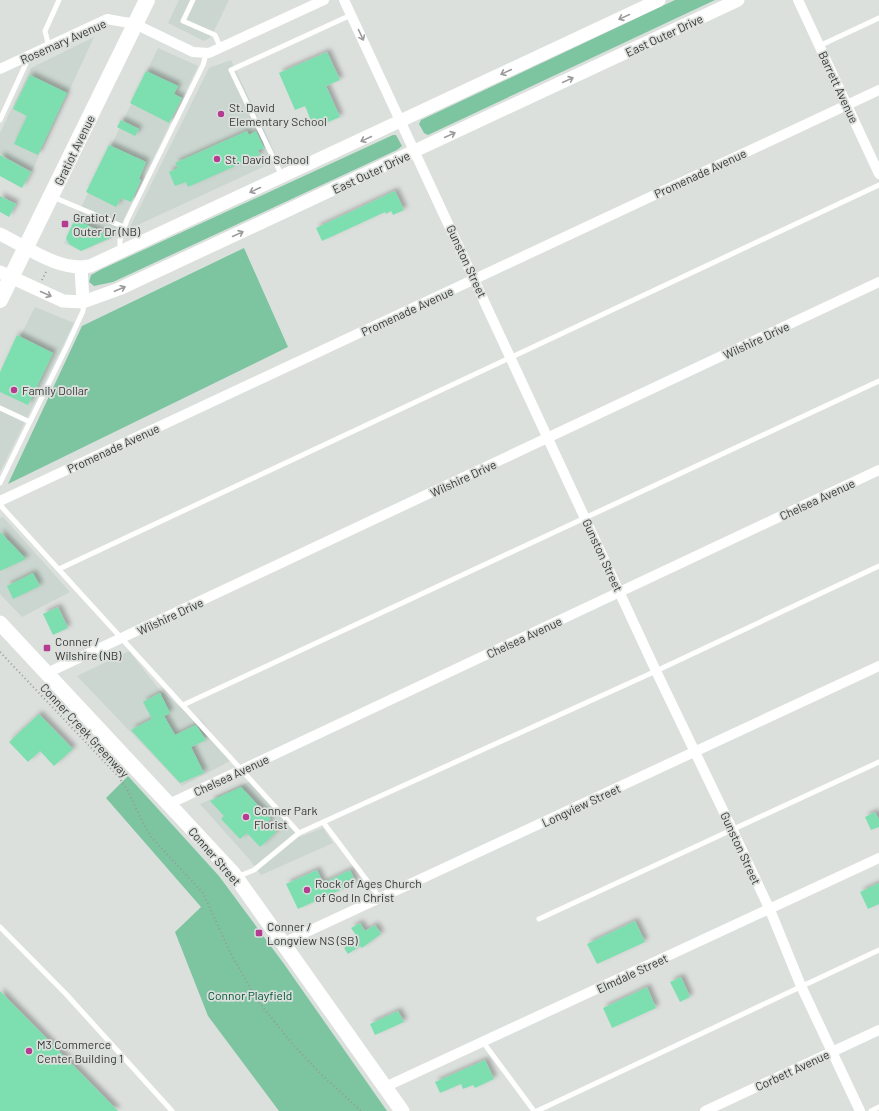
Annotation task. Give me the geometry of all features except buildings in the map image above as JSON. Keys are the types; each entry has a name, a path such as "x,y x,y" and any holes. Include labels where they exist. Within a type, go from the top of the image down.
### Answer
{"main road":[{"name":"Gratiot Avenue","path":"0,300 5,274 25,247 147,0"},
{"name":"Conner Street","path":"2,629 47,673 236,878 402,1111"}],"street":[{"path":"206,54 324,0"},
{"name":"Gunston Street","path":"344,0 476,279 656,671 770,910 801,986 860,1111"},
{"path":"0,234 53,260 72,267 81,268 90,266 401,122 659,0"},
{"name":"East Outer Drive","path":"5,274 63,301 84,302 119,290 738,0"},
{"name":"Barrett Avenue","path":"798,0 879,174"},
{"name":"Rosemary Avenue","path":"0,69 107,19 135,24 193,52 206,54"},
{"name":"Promenade Avenue","path":"0,501 879,90"},
{"path":"81,268 84,302"},
{"name":"Wilshire Drive","path":"47,673 879,282"},
{"name":"Chelsea Avenue","path":"169,804 879,470"},
{"name":"Longview Street","path":"283,943 879,666"},
{"name":"Elmdale Street","path":"385,1087 770,910 879,858"},
{"name":"Corbett Avenue","path":"705,1111 879,1030"}],"lane":[{"path":"49,46 45,31 59,0"},
{"path":"194,0 183,21 215,35 221,48"},
{"path":"282,177 231,70 351,15"},
{"path":"819,46 879,18"},
{"path":"120,252 120,240 124,227 203,65 206,54"},
{"path":"0,120 29,56"},
{"path":"58,569 879,185"},
{"path":"51,196 124,227"},
{"path":"0,483 83,311 84,302"},
{"path":"183,705 879,381"},
{"path":"0,408 30,422"},
{"path":"0,505 300,833"},
{"path":"236,878 254,870 300,833 656,671 879,566"},
{"path":"539,919 879,762"},
{"path":"323,822 380,898"},
{"path":"0,927 66,994 172,1111"},
{"path":"537,1111 879,950"},
{"path":"483,1042 534,1111"},
{"path":"871,1111 879,1107"}],"path":[{"path":"41,281 48,266"},
{"name":"Conner Creek Greenway","path":"0,652 117,775 128,791 151,836 203,893 230,952 257,1000 295,1047 322,1075 361,1111"}],"shaded area":[{"path":"179,0 229,0 211,37 204,41 168,23"},
{"path":"94,37 32,171 0,154 0,133 31,68"},
{"path":"158,48 198,66 115,237 81,251 64,243"},
{"name":"St. David Elementary School","path":"231,60 278,160 129,229 209,68"},
{"path":"35,307 74,323 0,472 0,376"},
{"path":"3,517 70,592 22,617 0,594 0,518"},
{"path":"129,651 159,689 201,725 230,761 182,786 77,676"},
{"path":"249,782 300,837 323,828 333,843 261,875 250,860 200,804"}],"green space":[{"path":"675,0 715,0 428,135 424,133 419,124 421,120"},
{"path":"393,135 396,135 402,146 397,150 113,282 94,286 89,282 91,275 102,269"},
{"path":"244,248 288,347 8,484 82,326"},
{"name":"Connor Playfield","path":"128,776 219,876 284,964 387,1111 279,1111 208,1016 175,932 201,907 106,798"}],"place":[{"name":"St. David Elementary School","path":"221,114"},
{"name":"St. David School","path":"217,159"},
{"name":"Gratiot / Outer Dr (NB)","path":"65,224"},
{"name":"Family Dollar","path":"14,390"},
{"name":"Conner / Wilshire (NB)","path":"47,648"},
{"name":"Conner Park Florist","path":"246,817"},
{"name":"Rock of Ages Church of God In Christ","path":"307,890"},
{"name":"Conner / Longview NS (SB)","path":"259,933"},
{"name":"M3 Commerce Center Building 1","path":"29,1051"}]}
